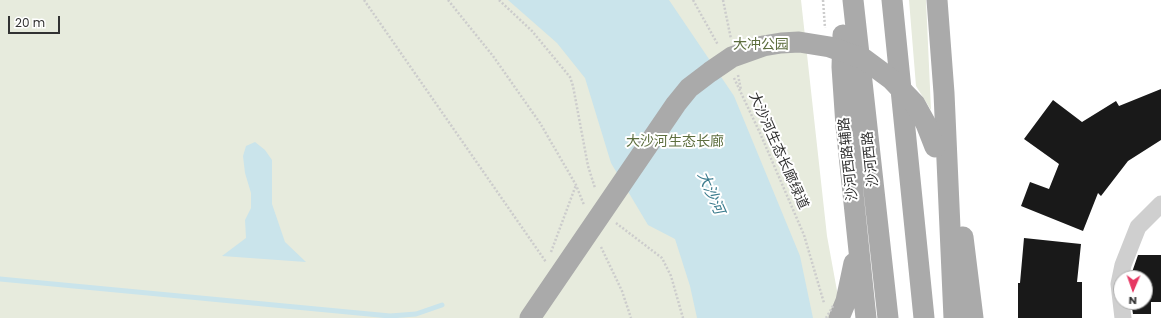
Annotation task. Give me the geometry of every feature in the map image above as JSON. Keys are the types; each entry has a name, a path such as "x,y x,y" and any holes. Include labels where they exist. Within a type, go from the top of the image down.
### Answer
{"main road":[{"name":"沙河西路辅路","path":"844,0 842,67 846,126 866,318"},
{"name":"沙河西路","path":"853,0 888,318"},
{"path":"892,0 924,318"},
{"path":"937,0 944,93 949,233 954,318"},
{"path":"530,318 676,104 689,88 732,57 763,46 799,42 830,47 864,59 891,79 907,95 924,119 935,147 949,233"},
{"path":"944,93 972,318"},
{"path":"831,313 850,284 858,243"}],"lane":[{"path":"1123,318 1119,284 1123,265 1138,227 1161,204"}],"path":[{"path":"364,0 546,263"},
{"path":"448,0 493,56 540,123 576,185 587,212"},
{"path":"499,0 532,32 570,77 589,170 597,193"},
{"path":"692,0 719,48"},
{"name":"大沙河生态长廊绿道","path":"732,74 804,235 831,313"},
{"path":"611,218 662,258 673,280 683,318"},
{"path":"601,246 622,291 631,318"}],"green space":[{"path":"0,0 801,0 827,236 842,318 0,318"},
{"path":"909,0 926,0 931,110 916,86"}],"water":[{"name":"大沙河","path":"508,0 669,0 734,96 800,256 813,318 697,318 690,286 675,239 648,225 611,163 585,78 557,43"},
{"path":"255,142 265,150 272,160 272,204 285,242 306,262 222,256 246,238 245,220 251,208 251,193 245,173 243,156 246,146"}],"building":[{"path":"1161,89 1161,140 1128,161 1101,196 1098,193 1083,231 1021,206 1030,182 1049,189 1059,164 1024,139 1053,100 1082,122 1116,101 1119,106"},
{"path":"1024,238 1081,244 1077,282 1082,282 1082,318 1018,318 1018,283 1020,283"},
{"path":"1138,255 1161,255 1161,302 1153,302 1153,270 1133,270"},
{"path":"1132,310 1151,310 1151,314 1133,314"}],"waterway":[{"path":"0,279 390,316 416,314 442,305"}],"park label":[{"name":"大冲公园","path":"761,45"},
{"name":"大沙河生态长廊","path":"675,142"}]}
